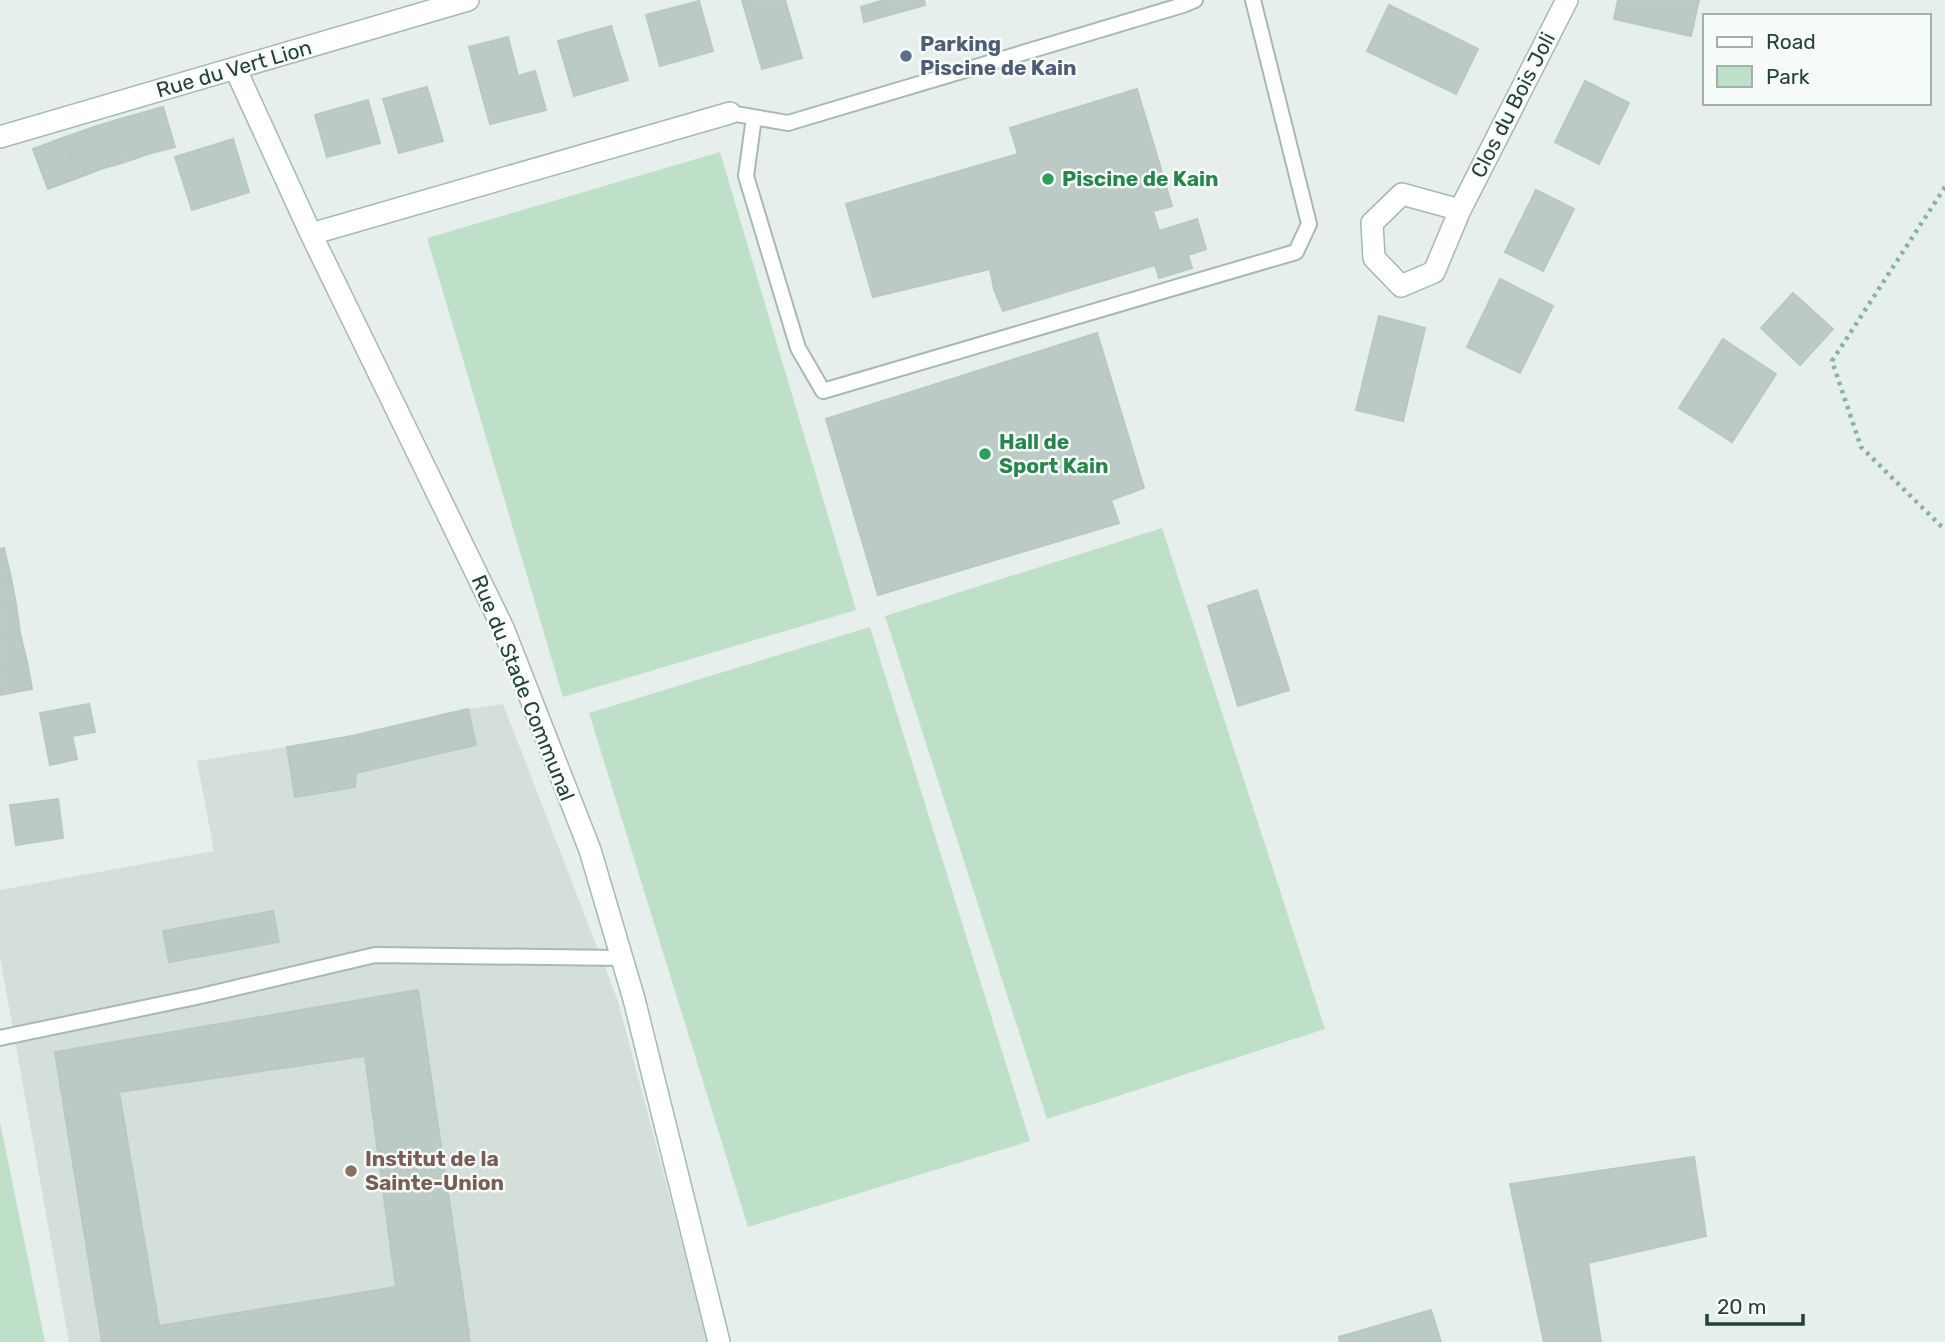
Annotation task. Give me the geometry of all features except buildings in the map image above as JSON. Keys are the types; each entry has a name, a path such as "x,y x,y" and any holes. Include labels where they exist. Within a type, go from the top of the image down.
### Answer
{"street":[{"name":"Rue du Vert Lion","path":"0,137 468,0"},
{"name":"Clos du Bois Joli","path":"1460,210 1402,194 1372,223 1374,258 1401,286 1434,272 1460,210 1567,0"},
{"name":"Rue du Stade Communal","path":"234,68 503,628 590,850 634,999 719,1342"},
{"path":"312,234 730,113"}],"lane":[{"path":"730,113 788,123 1195,0"},
{"path":"754,117 747,176 798,348 823,391 1296,252 1310,224 1253,0"},
{"path":"0,1038 201,996 375,955 622,958"}],"path":[{"path":"1945,187 1832,361 1861,446 1945,530"}],"shaded area":[{"name":"Institut de la Sainte-Union","path":"503,704 618,1001 708,1342 69,1342 0,957 0,890 214,851 197,761 347,737 468,709"}],"green space":[{"path":"720,152 856,610 563,697 427,238"},
{"path":"1162,528 1325,1029 1047,1119 885,616"},
{"path":"870,627 1030,1141 748,1227 589,713"},
{"path":"0,1122 45,1342 0,1342"}],"place":[{"name":"Parking Piscine de Kain","path":"906,56"},
{"name":"Piscine de Kain","path":"1048,179"},
{"name":"Hall de Sport Kain","path":"985,454"},
{"name":"Institut de la Sainte-Union","path":"351,1171"}]}
